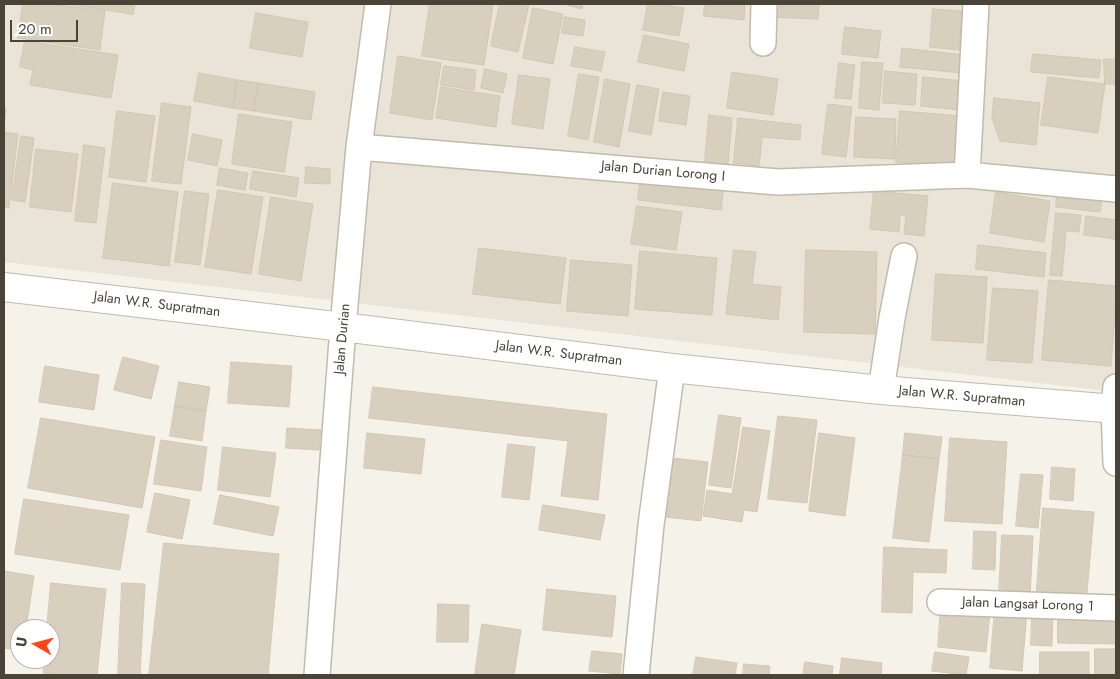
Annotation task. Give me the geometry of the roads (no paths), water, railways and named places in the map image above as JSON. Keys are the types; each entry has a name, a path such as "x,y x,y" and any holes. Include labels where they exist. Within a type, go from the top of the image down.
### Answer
{"street":[{"name":"Jalan Durian","path":"317,675 343,327 360,147 378,4"},
{"path":"763,43 764,4"},
{"path":"967,175 976,4"},
{"name":"Jalan Durian Lorong I","path":"360,147 778,182 967,175 1116,189"},
{"path":"881,390 904,256"},
{"name":"Jalan W.R. Supratman","path":"4,287 672,368 881,390 1115,402"},
{"path":"636,675 651,525 672,368"},
{"path":"1115,402 1116,463"},
{"name":"Jalan Langsat Lorong 1","path":"940,602 1116,608"}]}
